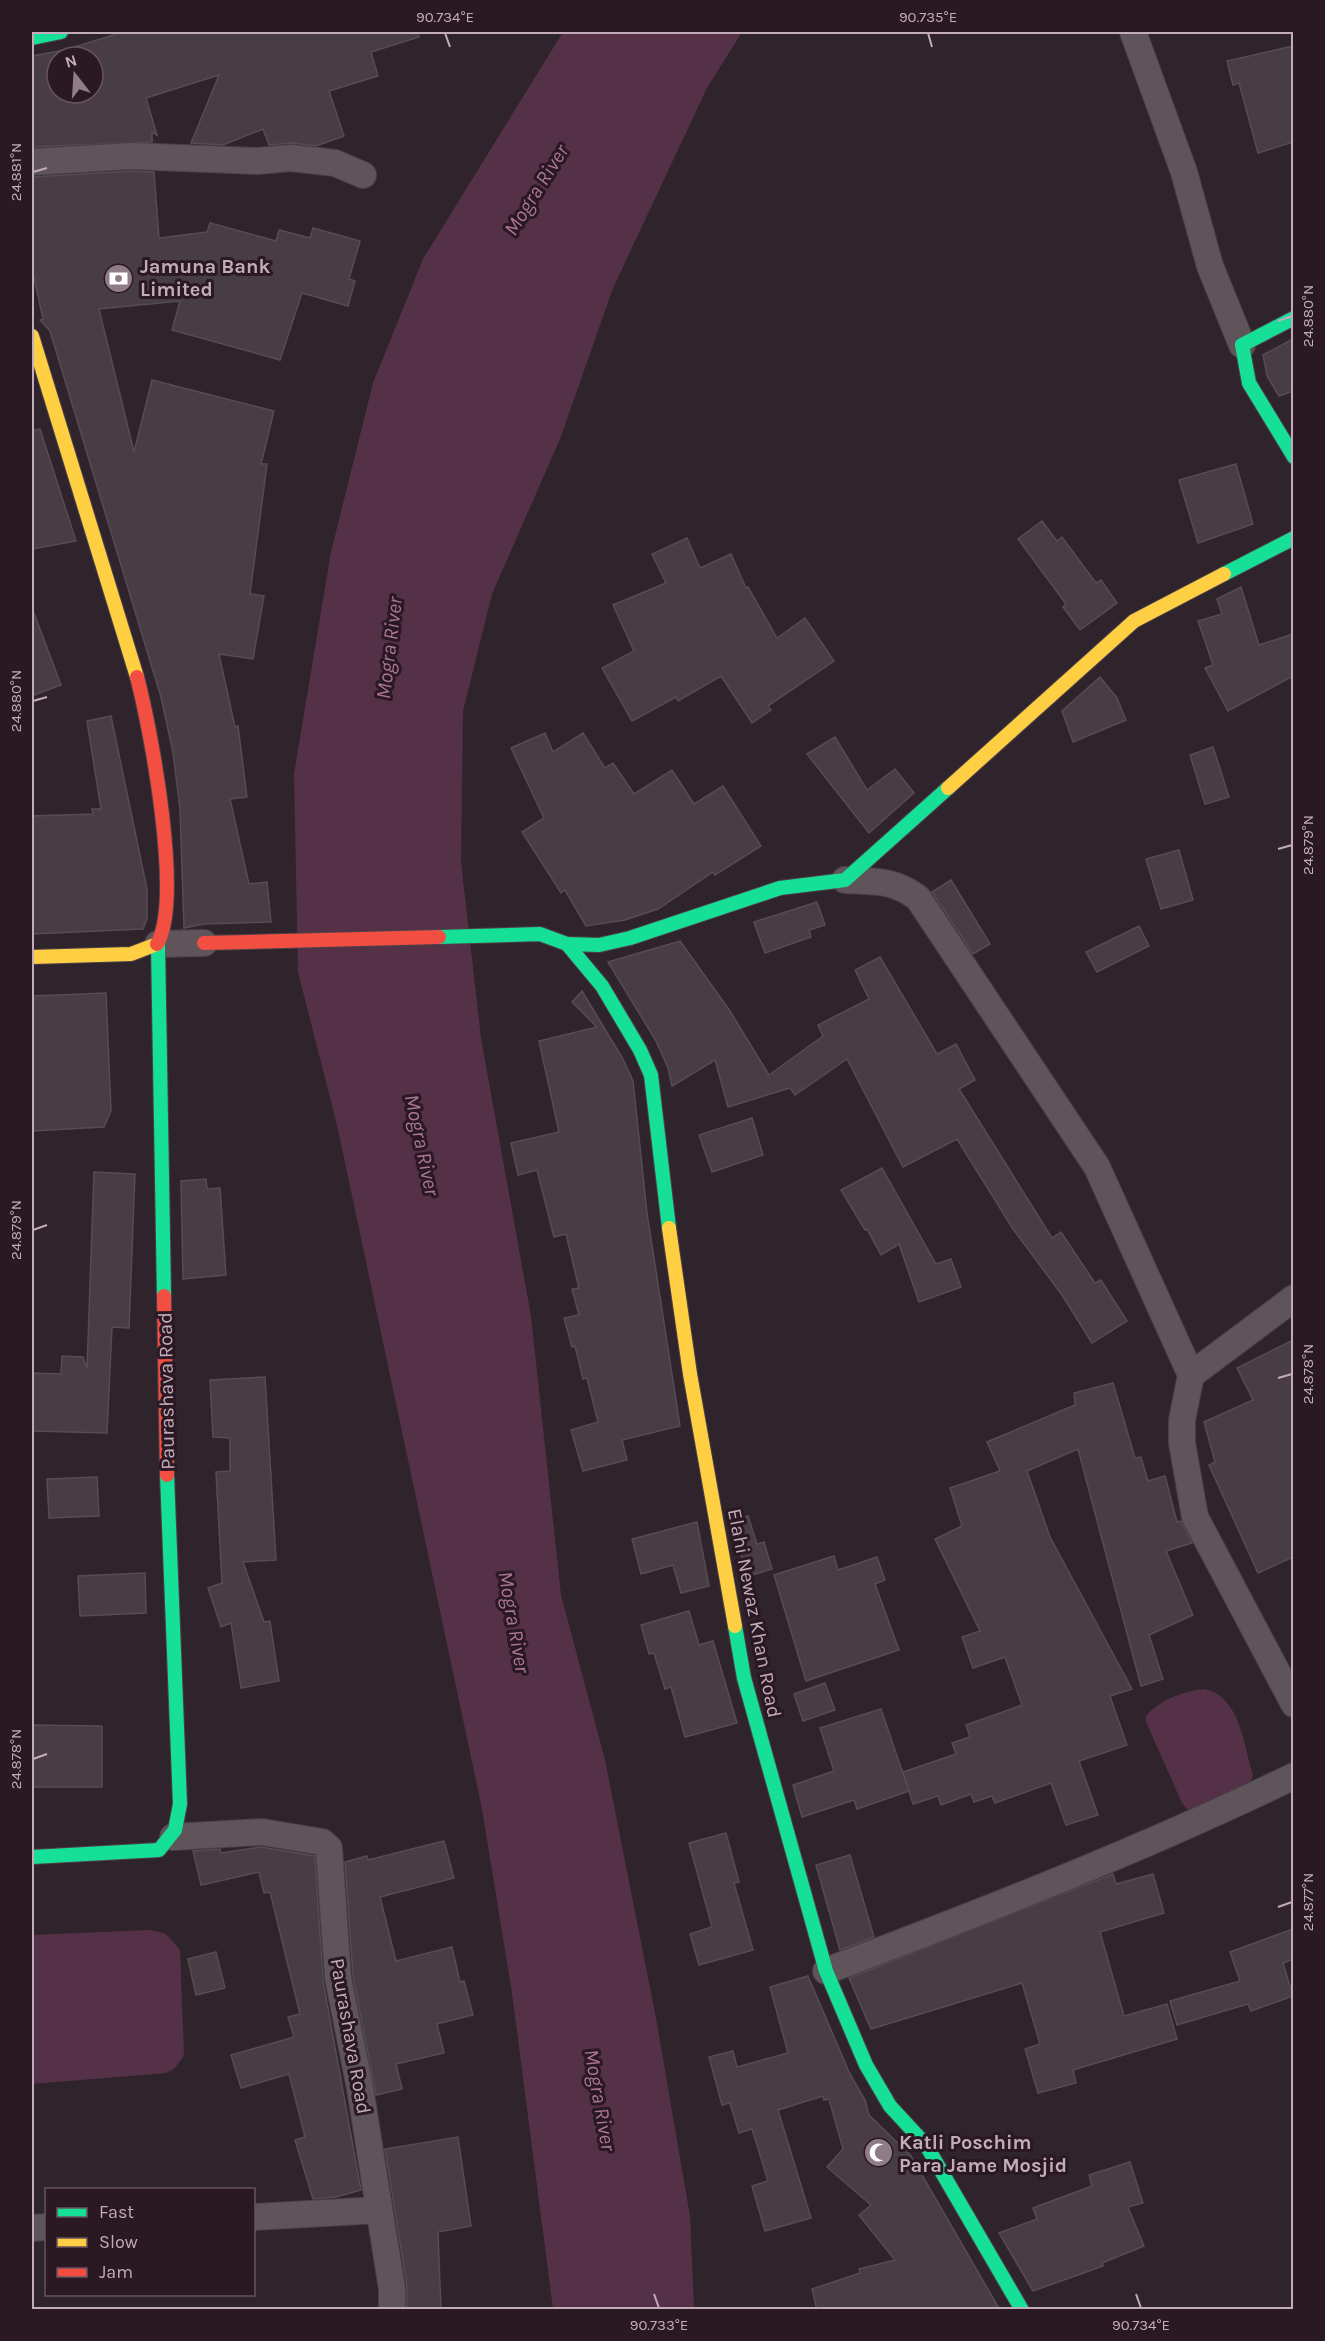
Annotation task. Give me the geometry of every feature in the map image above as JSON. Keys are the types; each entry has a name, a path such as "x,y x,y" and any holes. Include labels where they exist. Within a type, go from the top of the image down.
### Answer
{"street":[{"path":"32,38 61,32"},
{"path":"1133,32 1184,172 1210,266 1242,345 1249,383 1293,457"},
{"path":"32,162 130,156 258,161 291,158 335,163 363,175"},
{"path":"1242,345 1293,318"},
{"name":"Paurashava Road","path":"32,336 40,397 95,535 143,702 155,761 166,908 166,922 158,944 169,1564 180,1804 177,1830 159,1850 32,1857"},
{"path":"845,880 1134,621 1293,538"},
{"path":"32,957 131,954 158,944 516,933 540,934 567,944 599,945 780,888 845,880 886,881 904,887 918,898 945,936 1097,1167 1191,1375 1182,1420 1182,1443 1195,1517 1293,1704"},
{"name":"Elahi Newaz Khan Road","path":"567,944 602,986 640,1050 651,1075 666,1210 690,1374 744,1678 826,1971 866,2065 890,2106 926,2145 1022,2310"},
{"path":"1191,1375 1293,1298"},
{"path":"826,1971 990,1909 1107,1861 1293,1776"},
{"name":"Paurashava Road","path":"173,1837 262,1832 322,1842 329,1848 338,1978 360,2088 392,2289 392,2310"},
{"path":"255,2217 379,2210"}],"water":[{"name":"Mogra River","path":"563,32 742,32 707,88 613,288 560,439 492,594 463,711 461,862 481,1038 531,1316 561,1595 605,1760 656,2018 690,2216 694,2309 553,2309 512,1993 482,1809 337,1125 298,972 294,774 331,552 373,383 423,259"},
{"path":"1205,1689 1217,1694 1233,1712 1239,1724 1253,1775 1244,1787 1235,1793 1204,1807 1188,1810 1182,1803 1146,1722 1146,1716 1158,1705 1173,1697"},
{"path":"150,1930 166,1934 180,1950 184,2056 174,2069 166,2073 32,2084 32,1935"}],"building":[{"path":"123,32 418,32 419,37 371,52 378,76 329,91 344,136 316,146 292,143 269,145 263,129 223,145 191,143 219,75 146,98 157,135 152,132 152,142 32,147 32,56 45,54 45,105 105,105 105,45 81,45"},
{"path":"1293,46 1293,142 1258,153 1239,83 1233,85 1227,61"},
{"path":"131,171 154,172 159,238 207,232 210,223 276,241 279,230 310,238 313,228 360,241 349,279 355,281 348,306 302,293 280,360 172,330 180,301 99,309 134,452 152,380 274,411 261,464 267,464 250,594 264,596 253,659 219,654 235,727 238,726 247,797 230,799 249,884 267,882 271,922 204,924 184,928 180,809 173,752 161,697 50,331 40,320 43,319 32,268 32,177"},
{"path":"1293,339 1293,391 1279,396 1267,376 1263,355"},
{"path":"40,429 76,541 32,549 32,431"},
{"path":"1236,464 1253,524 1198,543 1179,480"},
{"path":"1042,521 1057,541 1062,537 1096,583 1101,580 1117,603 1080,630 1063,607 1066,604 1018,539"},
{"path":"687,538 700,568 731,554 746,588 748,587 777,638 805,618 834,661 768,706 771,710 752,723 721,676 678,701 676,697 632,721 602,668 634,651 613,605 666,583 652,554"},
{"path":"1241,587 1259,645 1293,634 1293,676 1228,711 1205,668 1213,665 1198,621 1222,614 1217,599"},
{"path":"32,613 34,613 61,685 32,696"},
{"path":"1100,677 1117,698 1126,720 1073,742 1062,711"},
{"path":"111,716 147,889 147,919 143,929 32,934 32,816 93,814 92,809 101,809 87,721"},
{"path":"545,733 553,752 583,733 605,768 613,763 634,794 672,770 694,804 723,786 761,846 715,875 713,872 658,909 625,920 586,926 565,890 561,893 522,832 544,818 511,748"},
{"path":"835,737 867,790 895,769 914,793 869,833 807,754"},
{"path":"1213,747 1229,797 1205,804 1190,755"},
{"path":"1179,850 1193,900 1161,909 1146,859"},
{"path":"951,880 990,944 973,954 932,892"},
{"path":"817,902 825,925 809,930 811,937 765,953 754,922"},
{"path":"1139,926 1149,946 1097,972 1086,952"},
{"path":"680,941 730,1011 769,1075 823,1036 818,1025 869,999 855,970 880,957 937,1054 956,1044 975,1080 959,1089 1052,1238 1061,1232 1095,1283 1101,1280 1127,1321 1092,1343 1062,1295 1013,1229 957,1139 903,1167 847,1059 795,1095 790,1088 728,1107 715,1060 672,1086 668,1068 656,1041 608,962"},
{"path":"582,991 623,1059 633,1081 647,1213 680,1426 622,1440 627,1460 583,1471 571,1430 598,1422 587,1378 583,1379 575,1346 572,1347 564,1318 579,1315 572,1289 579,1288 566,1234 554,1237 537,1170 518,1175 511,1143 559,1132 539,1041 597,1027 572,1002"},
{"path":"106,993 111,1111 104,1127 32,1131 32,996"},
{"path":"752,1118 763,1155 712,1172 699,1135"},
{"path":"882,1168 936,1264 951,1259 961,1287 919,1302 899,1244 881,1255 841,1190"},
{"path":"94,1172 135,1174 129,1328 112,1327 107,1433 32,1431 32,1373 61,1374 62,1356 83,1357 87,1369"},
{"path":"206,1179 207,1189 220,1188 226,1275 183,1279 181,1181"},
{"path":"1293,1340 1293,1557 1258,1573 1209,1465 1215,1462 1204,1422 1253,1400 1237,1368"},
{"path":"265,1377 276,1560 243,1562 264,1622 270,1621 279,1681 241,1688 231,1623 221,1627 208,1588 222,1583 216,1472 230,1471 230,1438 213,1437 210,1380"},
{"path":"1113,1383 1135,1458 1141,1457 1148,1481 1165,1476 1177,1522 1181,1521 1192,1543 1166,1551 1193,1615 1149,1635 1163,1679 1141,1686 1078,1449 1027,1471 1050,1537 1132,1689 1110,1696 1127,1745 1079,1761 1098,1815 1066,1825 1051,1783 995,1803 992,1796 974,1802 971,1794 941,1805 938,1796 913,1804 903,1772 956,1754 952,1743 970,1737 966,1725 1022,1705 1005,1657 973,1668 962,1637 980,1631 935,1539 962,1526 950,1488 1000,1471 987,1442 1075,1405 1074,1393"},
{"path":"97,1477 99,1516 49,1518 47,1479"},
{"path":"748,1516 757,1544 764,1542 772,1569 745,1577 735,1520"},
{"path":"697,1522 709,1586 681,1593 673,1565 641,1574 632,1539"},
{"path":"834,1556 838,1570 877,1557 885,1580 875,1584 899,1650 806,1681 774,1575"},
{"path":"145,1573 146,1613 80,1616 78,1576"},
{"path":"689,1611 699,1645 713,1641 737,1723 685,1737 671,1687 665,1689 654,1653 649,1654 641,1625"},
{"path":"825,1683 835,1710 803,1721 794,1694"},
{"path":"881,1709 909,1791 857,1809 854,1800 802,1817 793,1785 834,1771 820,1728"},
{"path":"32,1725 102,1726 102,1787 32,1787"},
{"path":"726,1833 739,1882 734,1883 753,1950 699,1965 690,1934 712,1927 689,1843"},
{"path":"444,1841 454,1878 380,1897 396,1961 452,1947 460,1982 464,1981 473,2015 437,2024 444,2053 396,2064 402,2089 376,2095 353,1976 345,1862 367,1856 368,1860"},
{"path":"261,1847 315,1856 323,1981 361,2190 336,2197 313,2199 295,2140 305,2137 289,2074 241,2088 231,2055 294,2037 288,2017 300,2014 270,1892 264,1893 259,1872 201,1885 193,1851 220,1849 221,1853"},
{"path":"850,1855 874,1937 840,1950 816,1865"},
{"path":"1113,1874 1116,1884 1153,1874 1164,1913 1100,1932 1124,2016 1167,2004 1177,2039 1073,2070 1076,2083 1038,2093 1025,2049 1040,2044 1022,1983 871,2029 849,1978"},
{"path":"1293,1929 1293,1959 1283,1963 1293,1996 1251,2011 1248,2004 1177,2025 1170,2001 1240,1981 1230,1952"},
{"path":"216,1952 225,1988 196,1995 188,1959"},
{"path":"808,1976 849,2072 865,2100 869,2115 911,2156 1000,2310 817,2310 812,2289 860,2273 859,2269 895,2260 859,2215 871,2205 827,2167 843,2149 829,2099 824,2100 823,2096 778,2110 811,2218 765,2231 752,2186 768,2181 752,2129 739,2133 730,2103 722,2105 709,2057 733,2051 737,2067 788,2053 770,1987"},
{"path":"458,2137 471,2226 438,2232 441,2310 407,2310 407,2287 385,2149"},
{"path":"1130,2162 1143,2203 1128,2207 1144,2246 1102,2263 1103,2266 1033,2291 999,2233 1037,2219 1033,2208 1092,2186 1089,2175"}],"traffic: fast":[{"path":"32,38 61,32"},
{"path":"1294,318 1242,345 1249,383 1294,457"},
{"path":"1224,574 1294,538"},
{"path":"567,944 599,945 630,938 780,888 845,880 948,788"},
{"path":"439,937 540,934 567,944 602,986 640,1050 651,1075 669,1228"},
{"path":"158,944 164,1296"},
{"path":"32,1857 159,1850 175,1830 180,1804 167,1475"},
{"path":"735,1626 744,1678 826,1971 866,2065 890,2106 926,2145 1022,2310"}],"traffic: slow":[{"path":"32,336 137,677"},
{"path":"948,788 1134,621 1224,574"},
{"path":"32,957 131,954 157,944"},
{"path":"669,1228 690,1374 735,1626"}],"traffic: jam":[{"path":"137,677 150,735 166,854 167,891 164,922 157,944"},
{"path":"204,943 439,937"},
{"path":"164,1296 167,1475"}],"place":[{"name":"Jamuna Bank Limited","path":"119,278"},
{"name":"Katli Poschim Para Jame Mosjid","path":"878,2153"}]}
